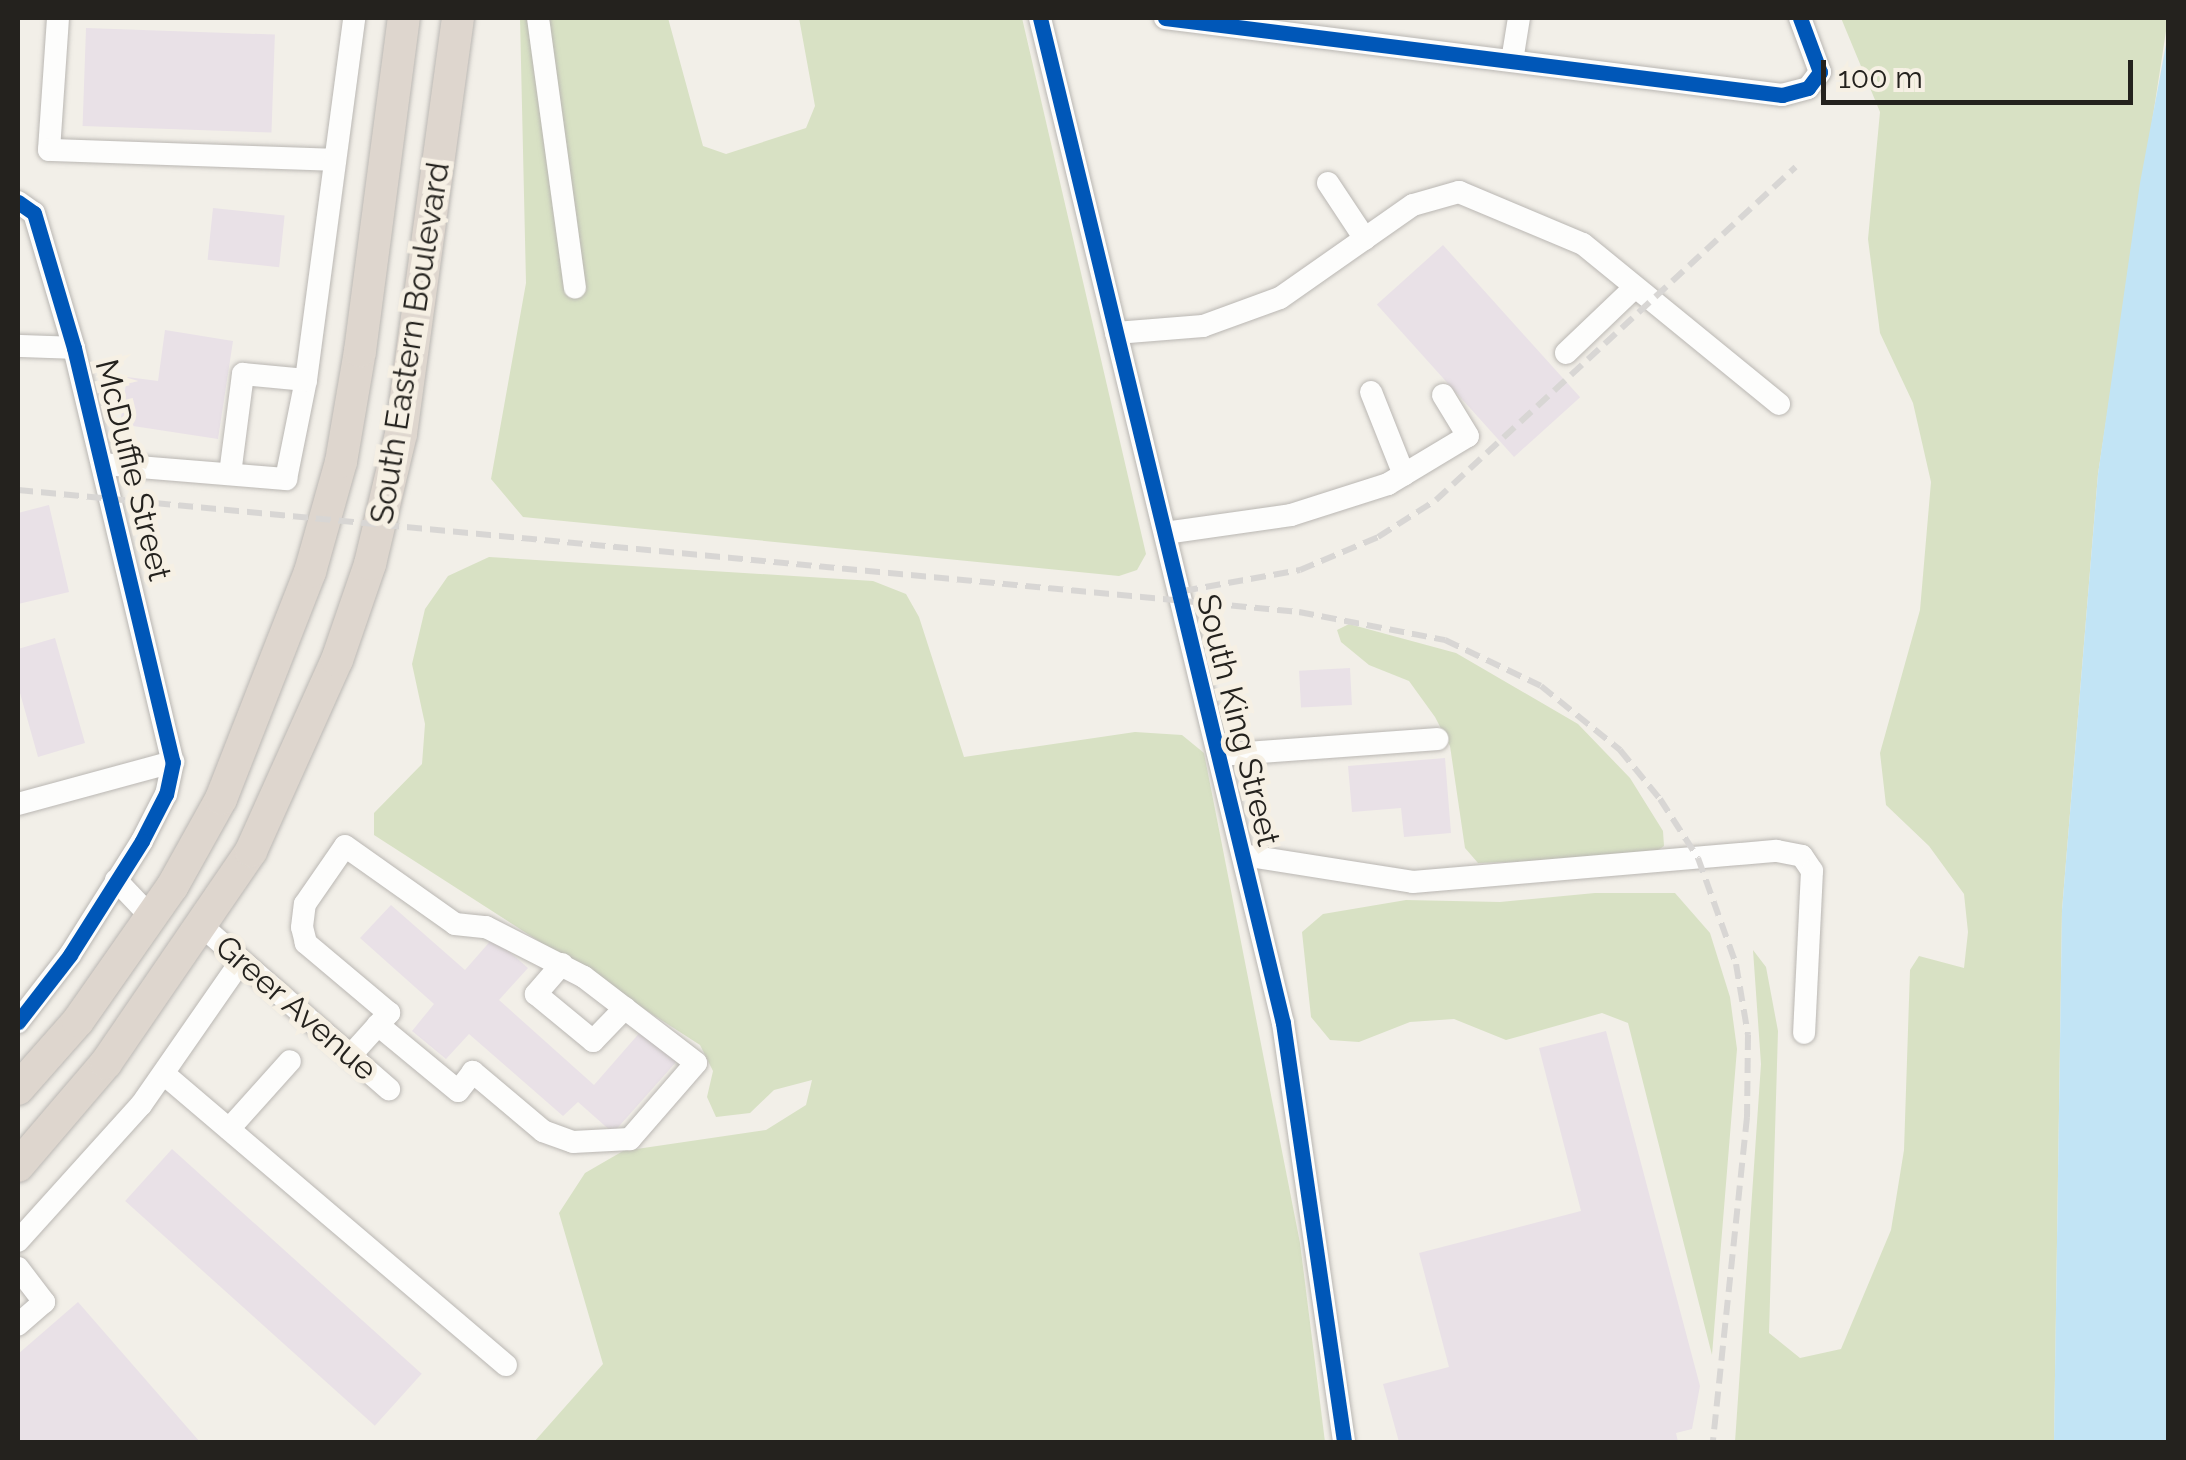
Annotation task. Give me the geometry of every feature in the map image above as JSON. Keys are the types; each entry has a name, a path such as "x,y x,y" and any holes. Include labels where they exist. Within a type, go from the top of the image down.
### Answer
{"highway":[{"name":"South Eastern Boulevard","path":"18,1089 78,1021 152,918 221,800 281,652 341,462 404,18"},
{"name":"South Eastern Boulevard","path":"18,1166 53,1128 202,927 250,851 298,754 359,603 381,526 412,373 458,18"},
{"path":"202,927 199,881 242,800 281,652"},
{"path":"53,1128 154,959 152,918"}],"street":[{"path":"58,18 49,150 335,160"},
{"path":"102,464 286,479 306,380 354,18"},
{"path":"538,18 574,287"},
{"name":"South King Street","path":"1040,18 1220,755 1302,1130 1344,1442"},
{"path":"1165,18 1266,24 1512,61 1782,95 1808,88 1820,72 1800,18"},
{"path":"1512,61 1519,18"},
{"path":"1328,184 1365,239"},
{"path":"1116,333 1203,326 1280,298 1413,205 1460,192 1583,244 1779,404"},
{"name":"McDuffie Street","path":"18,202 34,213 74,348 172,762"},
{"path":"1566,353 1635,286"},
{"path":"18,346 74,348"},
{"path":"230,474 244,374 306,380"},
{"path":"1371,392 1404,475"},
{"path":"1164,533 1291,514 1404,475 1468,436 1443,394"},
{"path":"1220,755 1437,738"},
{"path":"18,804 172,762 166,794 116,880 70,955 18,1022"},
{"path":"351,1055 378,1025 389,1013 306,943 302,928 305,904 345,846 455,924 486,928 562,964 696,1064 630,1138 574,1142 543,1131 473,1072 458,1091 378,1025"},
{"path":"1242,856 1413,882 1776,851 1802,856 1812,871 1804,1033"},
{"path":"116,880 152,918"},
{"name":"Greer Avenue","path":"202,927 389,1089"},
{"path":"18,1241 79,1180 164,1074 241,961"},
{"path":"562,964 536,994 593,1041 625,1008"},
{"path":"229,1129 290,1061"},
{"path":"164,1074 506,1365"},
{"path":"18,1268 44,1302 18,1325"}],"green space":[{"path":"520,18 668,18 703,146 726,154 806,128 815,106 799,18 1022,18 1146,554 1137,570 1119,576 523,517 491,479 526,283"},
{"path":"1841,18 2168,18 2098,474 2062,910 2054,1442 1735,1442 1761,1064 1753,950 1766,967 1778,1031 1769,1333 1800,1358 1841,1349 1891,1230 1904,1150 1910,970 1919,956 1964,968 1968,932 1964,894 1929,846 1886,805 1880,753 1920,610 1931,482 1913,403 1880,333 1868,239 1880,112"},
{"path":"489,557 873,581 906,594 919,617 964,757 1135,732 1182,735 1204,753 1300,1243 1325,1442 534,1442 603,1364 559,1213 585,1173 623,1151 766,1130 806,1105 812,1080 774,1090 750,1113 716,1117 707,1097 713,1071 700,1045 374,835 374,813 422,764 425,724 412,664 425,609 448,576"},
{"path":"1349,624 1456,653 1578,724 1630,778 1663,831 1664,846 1648,857 1478,863 1465,848 1450,746 1435,717 1409,681 1369,665 1341,642 1337,630"},
{"path":"1595,893 1675,893 1710,933 1730,997 1737,1049 1712,1355 1628,1023 1602,1013 1506,1040 1454,1019 1410,1022 1359,1042 1330,1040 1311,1017 1302,932 1323,914 1406,900 1500,902"}],"water":[{"path":"2168,34 2168,1442 2054,1442 2062,910 2098,474 2140,183"}],"building":[{"path":"86,28 275,35 271,133 83,126"},
{"path":"213,208 285,216 279,267 208,260"},
{"path":"1443,245 1580,397 1514,457 1377,305"},
{"path":"165,330 233,341 218,439 120,424 127,377 158,381"},
{"path":"49,505 69,592 18,604 18,513"},
{"path":"55,638 85,743 38,757 18,686 18,649"},
{"path":"1350,668 1352,705 1301,708 1299,671"},
{"path":"1445,758 1451,833 1404,837 1401,808 1352,812 1348,766"},
{"path":"391,905 465,970 493,938 528,968 499,1000 594,1085 642,1030 677,1061 613,1133 578,1102 563,1116 469,1034 446,1059 412,1031 434,1004 360,938"},
{"path":"1606,1031 1700,1386 1692,1429 1676,1433 1678,1442 1399,1442 1383,1384 1449,1367 1419,1253 1581,1211 1539,1048"},
{"path":"172,1149 422,1374 375,1426 125,1201"},
{"path":"78,1302 200,1442 18,1442 18,1354"}],"railway":[{"path":"1183,591 1300,570 1378,537 1436,500 1796,167"},
{"path":"18,490 1299,612 1445,640 1541,686 1620,750 1660,799 1698,858 1736,964 1748,1035 1747,1117 1713,1442"}],"cycle path":[{"path":"1040,18 1283,1023 1344,1442"},
{"path":"1165,18 1782,95 1808,88 1820,72 1800,18"},
{"path":"18,202 34,213 74,348 173,762 166,794 142,841 70,955 18,1022"}]}
